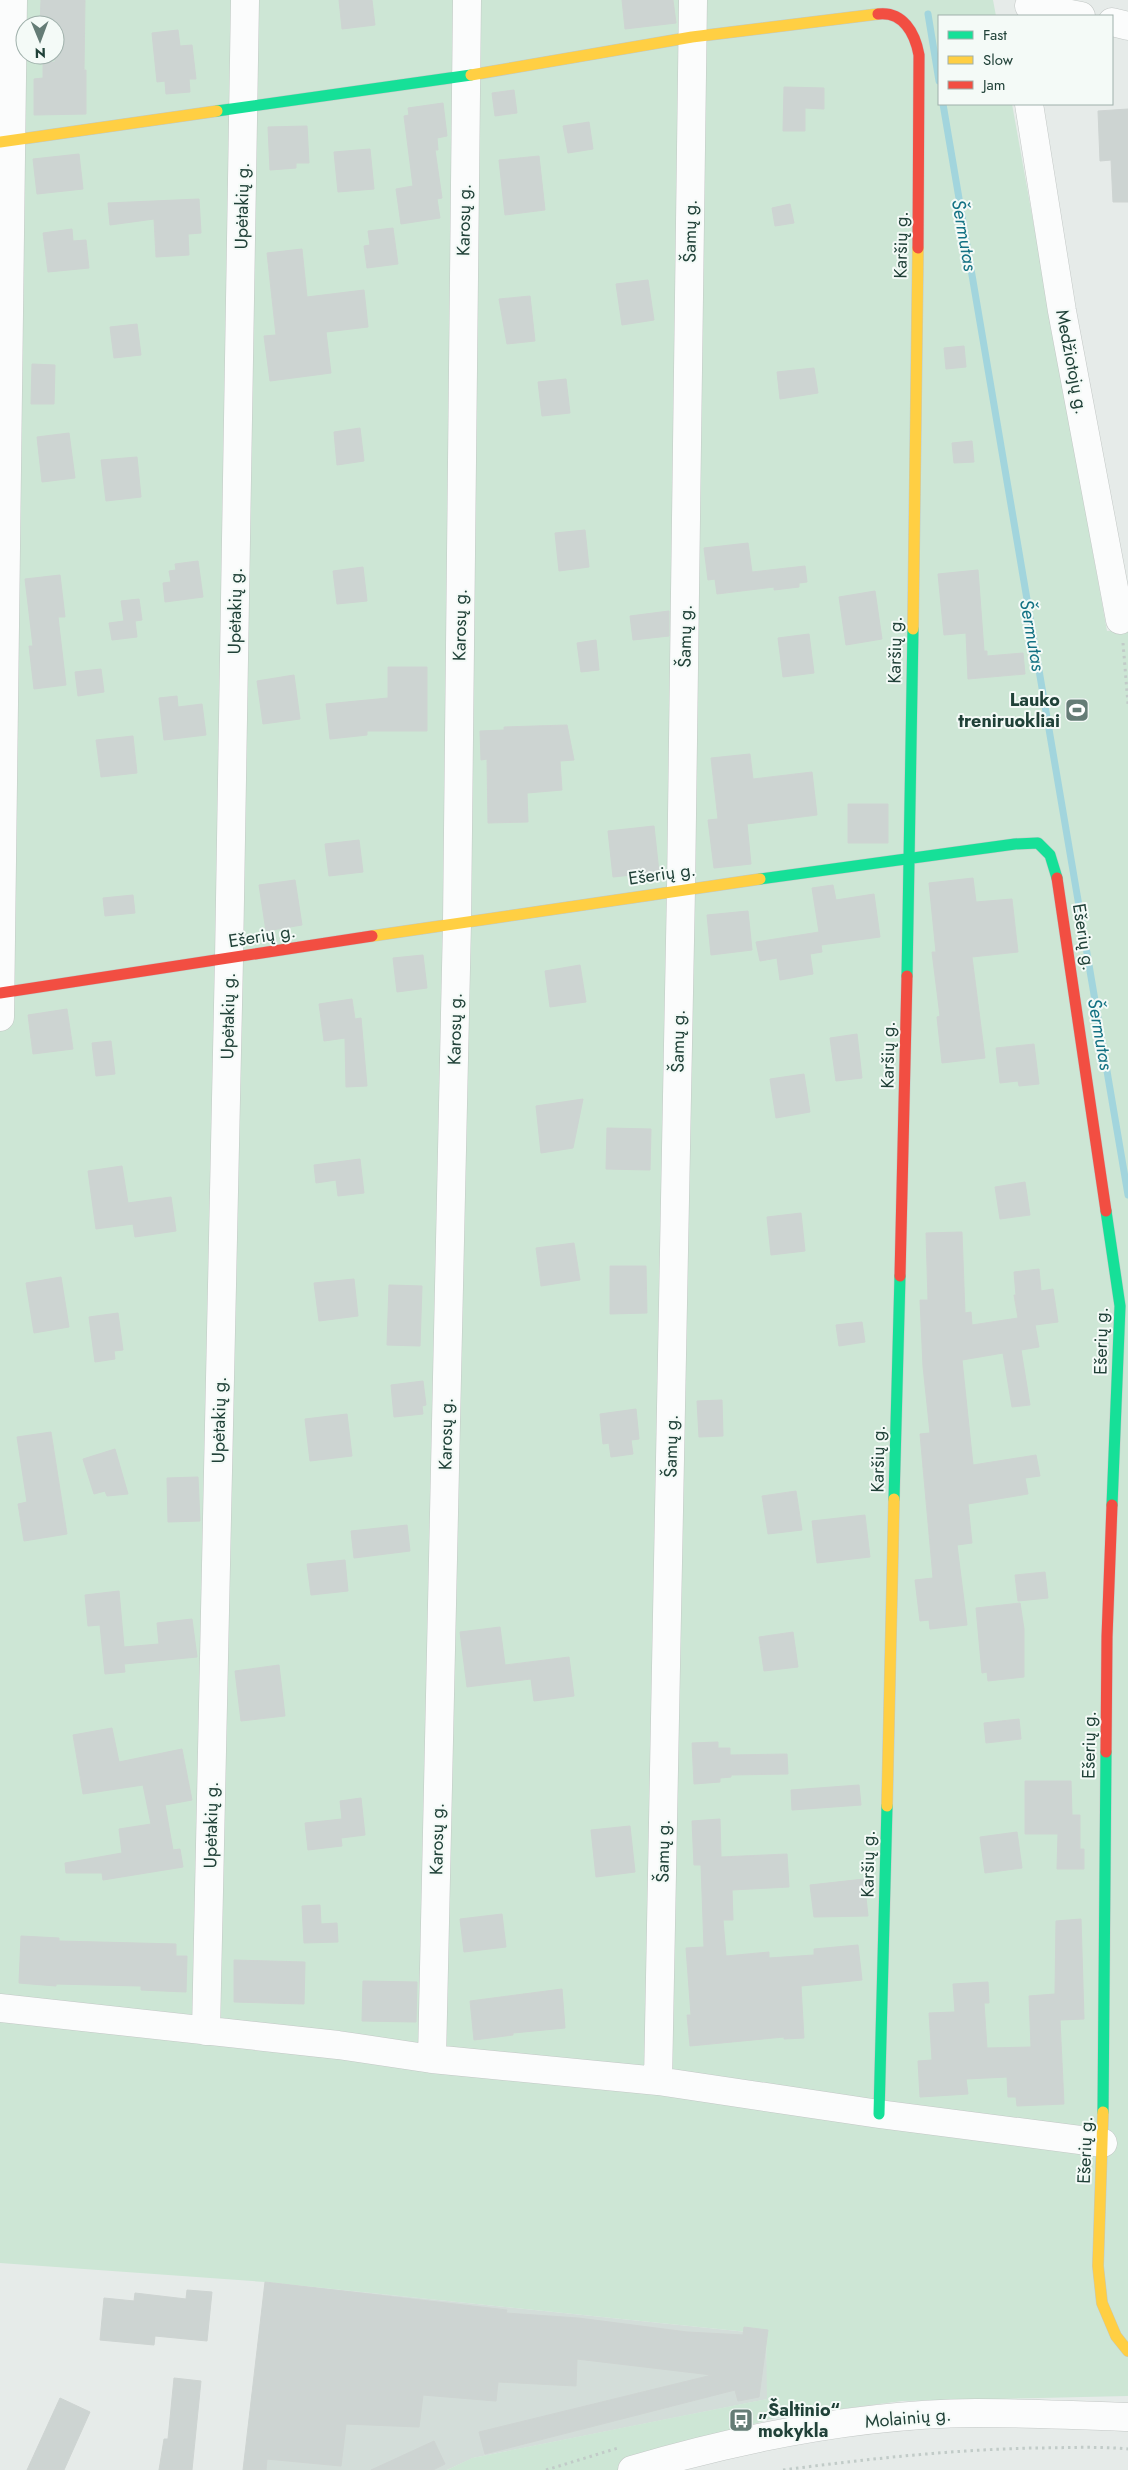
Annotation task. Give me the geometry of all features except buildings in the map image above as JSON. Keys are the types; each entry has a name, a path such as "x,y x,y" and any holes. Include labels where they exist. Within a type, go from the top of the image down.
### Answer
{"street":[{"path":"0,1016 6,141 13,0"},
{"name":"Upėtakių g.","path":"206,2031 229,959 245,0"},
{"name":"Karosų g.","path":"432,2059 457,924 467,0"},
{"name":"Šamų g.","path":"658,2081 681,889 693,0"},
{"path":"1027,7 1075,15"},
{"name":"Karšių g.","path":"692,38 885,13 897,16 908,23 915,38 919,54 910,860 879,2114"},
{"path":"1113,22 1128,26"},
{"path":"6,141 466,76 692,38"},
{"name":"Medžiotojų g.","path":"1029,105 1062,311 1120,620"},
{"name":"Ešerių g.","path":"0,993 681,889 910,860 1015,844 1038,843 1050,855 1055,869 1068,946 1120,1306 1107,1637 1103,2143 1098,2266 1102,2303 1116,2336 1128,2351"},
{"path":"0,2008 338,2045 432,2059 658,2081 879,2114 1103,2143"},
{"name":"Molainių g.","path":"632,2470 775,2434 901,2418 975,2413 1128,2416"}],"path":[{"path":"1120,620 1128,704"},
{"path":"783,2470 895,2455 977,2449 1104,2447 1128,2450"}],"shaded area":[{"path":"265,2282 766,2334 768,2399 473,2458 447,2470 245,2470"}],"green space":[{"path":"0,0 993,0 996,15 938,15 938,105 1012,105 1107,631 1128,629 1128,2396 902,2401 774,2418 740,2428 741,2442 632,2470 447,2470 472,2458 767,2399 766,2334 265,2282 0,2263"}],"waterway":[{"name":"Šermutas","path":"928,14 938,75"},
{"name":"Šermutas","path":"943,105 1128,1195"}],"traffic: fast":[{"path":"217,111 471,75"},
{"path":"907,976 913,629"},
{"path":"760,879 1015,844 1038,843 1050,855 1057,878"},
{"path":"1106,1211 1120,1306 1112,1505"},
{"path":"894,1499 900,1276"},
{"path":"1103,2112 1106,1752"},
{"path":"879,2114 887,1806"}],"traffic: slow":[{"path":"471,75 692,37 878,14"},
{"path":"0,142 217,111"},
{"path":"913,629 918,248"},
{"path":"372,936 760,879"},
{"path":"887,1806 894,1499"},
{"path":"1103,2112 1098,2266 1102,2303 1116,2336 1128,2351"}],"traffic: jam":[{"path":"878,14 887,14 901,20 911,32 919,55 918,248"},
{"path":"1057,878 1106,1211"},
{"path":"0,993 372,936"},
{"path":"900,1276 907,976"},
{"path":"1106,1752 1107,1637 1112,1505"}],"place":[{"name":"Lauko treniruokliai","path":"1077,710"},
{"name":"„Šaltinio“ mokykla","path":"741,2420"}]}
